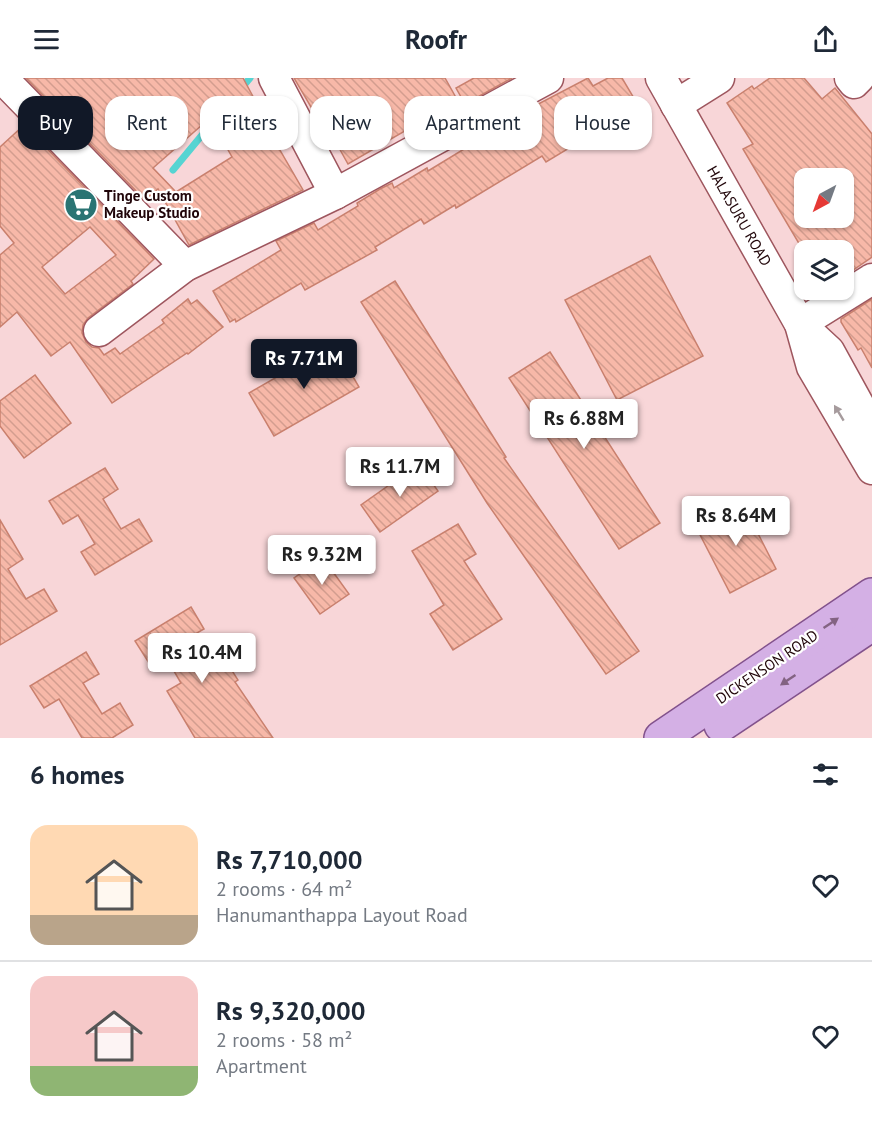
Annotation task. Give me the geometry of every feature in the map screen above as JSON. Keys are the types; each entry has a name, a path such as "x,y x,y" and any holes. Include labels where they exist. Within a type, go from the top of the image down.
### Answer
{"main road":[{"name":"DICKENSON ROAD","path":"661,738 872,595"},
{"name":"DICKENSON ROAD","path":"700,738 872,624"}],"street":[{"path":"274,78 335,194"},
{"path":"99,331 185,266 335,194 548,78"},
{"name":"HALASURU ROAD","path":"661,78 800,324 812,367 872,469"},
{"path":"676,105 719,78"},
{"path":"850,78 854,82 859,78"},
{"path":"2,79 185,266"},
{"path":"800,324 872,279"},
{"name":"HALASURU ROAD","path":"800,324 829,351 872,429"}],"building":[{"path":"26,78 243,78 253,96 200,96 200,127 188,137 188,96 105,96 105,150 174,150 153,168 176,192 232,157 228,150 280,150 303,190 189,245 158,189 145,200 93,147 93,96 44,96"},
{"path":"294,78 445,78 455,96 404,96 404,131 392,138 392,96 310,96 310,105"},
{"path":"474,78 512,78 479,96 460,96 456,88"},
{"path":"588,78 593,86 608,78 622,78 633,96 554,96 554,150 566,150 546,162 542,156 456,208 455,205 424,224 421,219 375,247 377,250 305,290 301,283 236,322 235,319 230,322 213,291 281,250 276,241 314,223 318,230 358,206 357,203 380,189 392,183 394,188 463,150 542,150 542,102"},
{"path":"770,78 804,78 822,99 835,88 872,134 872,257 854,269 854,240 797,240 743,149 753,144 727,103 752,86 754,89"},
{"path":"18,130 18,150 48,150 154,259 131,281 133,284 88,318 83,325 82,333 86,342 92,347 99,348 104,355 115,348 120,354 164,323 162,320 188,299 191,304 197,300 223,327 188,354 112,403 70,342 51,356 17,312 0,327 0,255 14,243 0,226 0,147","holes":["90,227 116,255 65,294 42,267"]},
{"path":"340,150 372,150 348,164"},
{"path":"650,256 703,356 617,400 565,300"},
{"path":"395,281 506,457 504,458 639,651 606,674 487,503 361,302"},
{"path":"872,299 872,368 861,348 858,350 841,319"},
{"path":"334,344 359,387 274,436 249,393"},
{"path":"550,352 660,523 619,549 509,378"},
{"path":"35,375 71,423 24,458 0,426 0,401"},
{"path":"419,464 438,491 380,532 361,505"},
{"path":"105,468 118,489 103,499 121,529 139,519 152,541 95,575 81,552 95,544 78,515 63,524 49,501"},
{"path":"742,502 776,569 730,593 695,525"},
{"path":"0,520 23,559 8,569 26,599 44,589 57,611 0,645"},
{"path":"458,524 476,554 464,561 502,619 453,650 430,614 444,605 412,551"},
{"path":"323,558 349,594 320,614 294,578"},
{"path":"191,607 204,629 188,638 206,669 224,658 238,680 235,682 273,738 195,738 167,691 181,683 164,654 149,663 135,641"},
{"path":"86,652 99,674 83,683 102,714 120,703 133,725 112,738 82,738 59,699 44,708 30,686"}],"waterway":[{"path":"240,90 250,78"},
{"path":"173,170 200,137"}],"place":[{"name":"Tinge Custom Makeup Studio","path":"81,205"}]}
